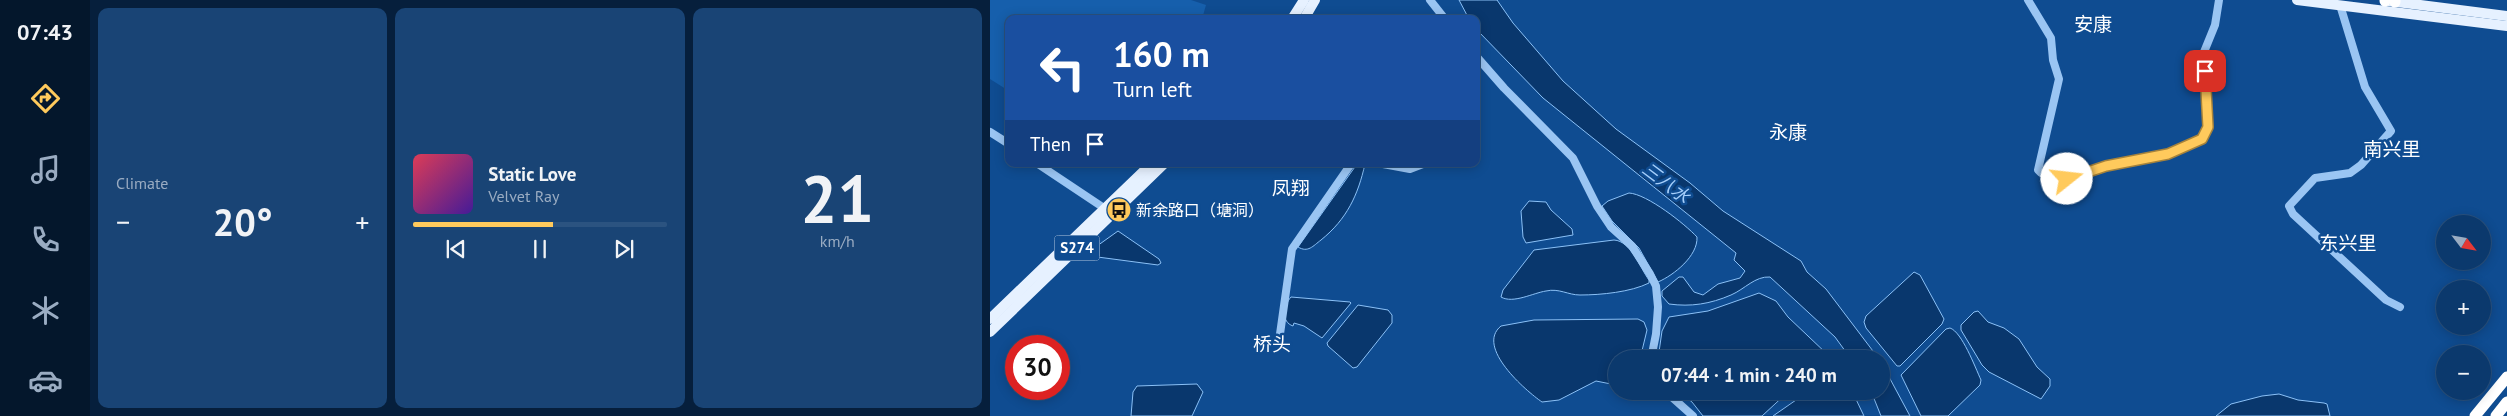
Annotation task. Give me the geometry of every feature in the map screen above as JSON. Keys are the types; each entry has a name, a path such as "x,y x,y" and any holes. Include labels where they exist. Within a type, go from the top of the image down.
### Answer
{"highway":[{"path":"2475,416 2507,377"},
{"path":"2496,416 2507,402"}],"main road":[{"path":"1295,15 1304,0"},
{"path":"1306,15 1315,0"},
{"path":"2297,0 2507,26"},
{"path":"2380,0 2507,16"},
{"name":"S274","path":"990,320 1148,167"},
{"name":"S274","path":"990,332 1161,167"}],"street":[{"path":"1430,0 1442,15"},
{"path":"2028,0 2051,38 2053,60 2059,79 2038,170 2067,179 2106,166 2168,154 2202,139 2208,127 2204,52 2215,25 2219,0"},
{"path":"2340,5 2365,88 2391,131 2361,165 2350,173 2315,178 2294,199 2289,209 2380,295 2400,307"},
{"path":"1480,61 1504,88 1573,158 1596,206 1612,227 1632,246 1650,274 1656,286 1658,308 1653,350"},
{"path":"990,132 1005,141"},
{"path":"1042,167 1104,208"},
{"path":"1280,334 1292,249 1350,167"},
{"path":"1399,167 1410,169 1415,167"},
{"path":"1675,400 1692,416"}],"shaded area":[{"path":"990,0 1191,0 1206,5 1203,15 1005,15 1005,88 990,79"}],"water":[{"name":"三八水","path":"1459,0 1497,0 1513,23 1563,81 1616,129 1690,183 1723,211 1801,261 1807,272 1826,289 1872,350 1844,350 1835,337 1770,277 1750,283 1731,295 1716,301 1693,305 1669,304 1662,296 1662,291 1679,277 1683,277 1694,292 1703,295 1718,284 1740,278 1745,271 1734,260 1736,253 1543,98 1480,33 1480,15 1467,15"},
{"path":"1355,167 1364,167 1355,196 1338,224 1308,249 1298,247"},
{"path":"1629,193 1646,198 1675,218 1697,237 1694,251 1684,264 1671,275 1658,282 1639,248 1612,221 1602,206 1608,201"},
{"path":"1529,201 1546,202 1551,210 1572,229 1573,235 1526,243 1523,237 1521,211"},
{"path":"1118,231 1159,259 1161,263 1158,265 1090,256 1090,251"},
{"path":"1614,240 1625,245 1630,250 1649,283 1634,289 1606,294 1580,295 1551,290 1517,299 1501,297 1503,290 1534,250"},
{"path":"1914,272 1920,275 1944,319 1942,324 1900,366 1897,366 1890,357 1890,350 1884,350 1866,328 1864,322 1866,316"},
{"path":"1759,293 1776,301 1788,317 1823,350 1659,350 1662,331 1669,317 1708,311"},
{"path":"1291,297 1351,303 1322,338 1304,326 1294,323 1293,326 1286,321 1284,313"},
{"path":"1358,305 1388,310 1392,315 1392,323 1357,367 1353,368 1327,343"},
{"path":"1978,311 1988,322 2004,328 2019,339 2037,367 2050,379 2050,386 2041,399 1989,372 1982,365 1961,330 1961,325 1974,312"},
{"path":"1638,319 1644,322 1647,330 1642,350 1608,350 1608,383 1596,381 1559,400 1542,402 1515,379 1498,356 1494,345 1495,335 1501,326 1534,320"},
{"path":"1950,328 1959,336 1968,351 1981,380 1980,385 1948,416 1921,416 1901,375 1946,329"},
{"path":"1890,379 1910,416 1881,416 1875,400 1890,400"},
{"path":"1197,384 1203,392 1192,416 1131,416 1133,392 1137,386"},
{"path":"2279,394 2298,400 2327,404 2330,416 2216,416 2231,404 2262,396"},
{"path":"1689,400 1779,400 1762,416 1703,416"},
{"path":"1796,400 1856,400 1864,416 1773,416"}],"place":[{"name":"新余路口（塘洞）","path":"1119,210"}],"district":[{"name":"安康","path":"2093,24"},
{"name":"永康","path":"1788,132"},
{"name":"南兴里","path":"2392,149"},
{"name":"凤翔","path":"1291,188"},
{"name":"东兴里","path":"2348,243"},
{"name":"桥头","path":"1272,344"}],"route":[{"path":"2067,179 2106,166 2168,154 2202,139 2208,127 2205,71"}]}
